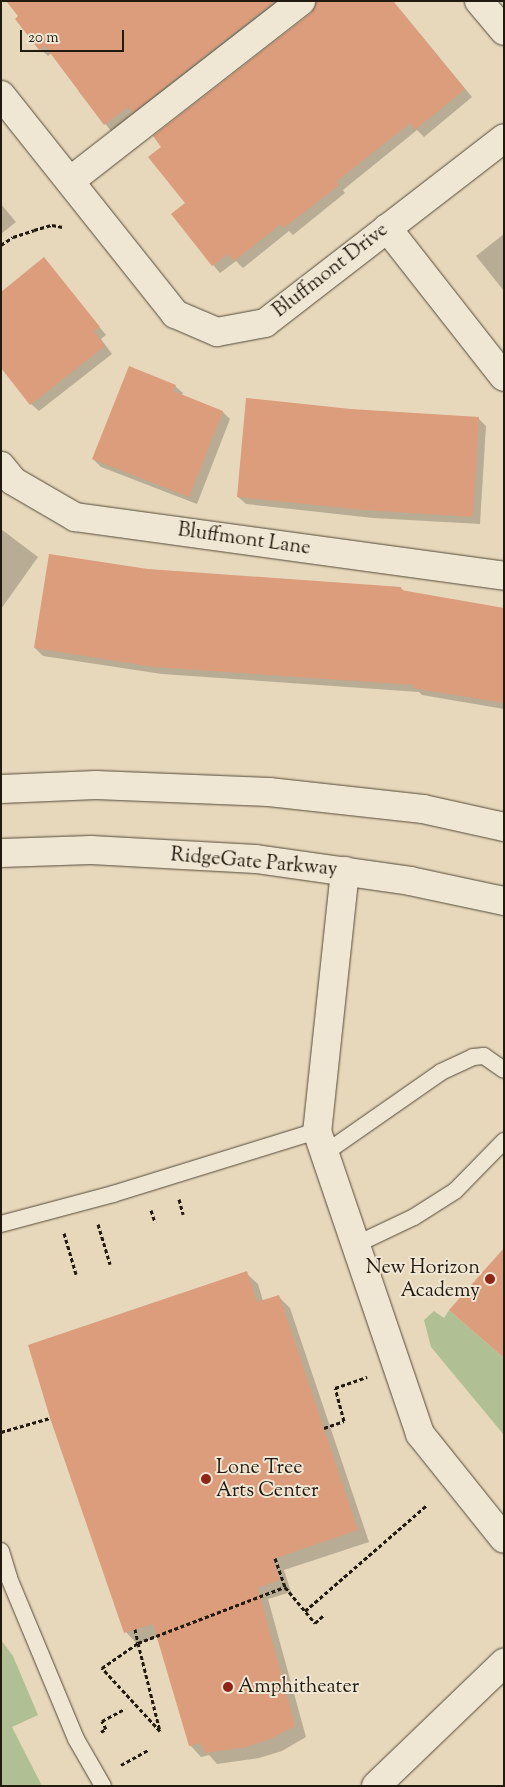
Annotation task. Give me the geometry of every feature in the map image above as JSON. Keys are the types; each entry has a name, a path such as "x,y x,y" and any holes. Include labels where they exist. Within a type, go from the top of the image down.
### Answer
{"street":[{"path":"70,181 301,1"},
{"path":"479,1 504,31"},
{"name":"Bluffmont Drive","path":"1,95 175,314 217,332 265,323 504,138"},
{"path":"387,228 504,377"},
{"name":"Bluffmont Lane","path":"1,466 13,481 75,517 504,576"},
{"path":"1,789 96,785 269,792 423,809 504,827"},
{"name":"RidgeGate Parkway","path":"1,853 91,850 256,859 410,881 504,902"},
{"path":"344,871 321,1142 420,1434 504,1539"},
{"path":"376,1786 504,1663"}],"lane":[{"path":"1,1224 321,1142 440,1072 473,1057 484,1056 504,1070"},
{"path":"355,1244 414,1216 456,1192 504,1141"},
{"path":"1,1551 9,1578 76,1739 103,1786"}],"path":[{"path":"1,245 13,237 52,225 63,228"},
{"path":"90,1200 110,1264"},
{"path":"57,1209 76,1274"},
{"path":"324,1428 344,1421 335,1388 396,1366"},
{"path":"1,1432 50,1418"},
{"path":"305,1611 427,1505"},
{"path":"275,1558 286,1587 305,1611 316,1623 324,1615"},
{"path":"135,1629 138,1643 140,1652 160,1731 102,1668 138,1643 286,1587"},
{"path":"98,1733 106,1729 102,1721 125,1710"},
{"path":"118,1767 148,1750"}],"green space":[{"path":"449,1310 504,1358 504,1435 431,1347 424,1320 434,1311 444,1318"},
{"path":"1,1640 13,1656 38,1715 12,1727 42,1786 1,1786"}],"building":[{"path":"6,1 275,1 133,112 128,107 104,125 45,46 39,50 15,19 18,16"},
{"path":"316,1 393,1 465,89 415,130 410,123 336,182 339,185 284,228 281,224 234,261 228,254 212,266 171,214 185,203 148,157 161,147 153,136 311,13"},
{"path":"44,257 100,327 94,331 105,346 30,405 1,368 1,292"},
{"path":"129,366 176,385 173,391 223,411 189,497 92,459"},
{"path":"246,398 351,409 479,417 473,517 364,510 237,497"},
{"path":"49,554 148,569 401,587 401,590 504,608 504,703 413,688 414,685 154,667 34,648"},
{"name":"New Horizon Academy","path":"504,1248 504,1358 449,1310"},
{"name":"Lone Tree Arts Center","path":"247,1271 257,1302 279,1295 358,1530 273,1559 280,1580 258,1588 295,1726 270,1739 247,1747 205,1753 201,1743 189,1746 153,1624 124,1633 50,1418 28,1345"}],"place":[{"name":"New Horizon Academy","path":"490,1279"},
{"name":"Lone Tree Arts Center","path":"206,1479"},
{"name":"Amphitheater","path":"228,1687"}]}
